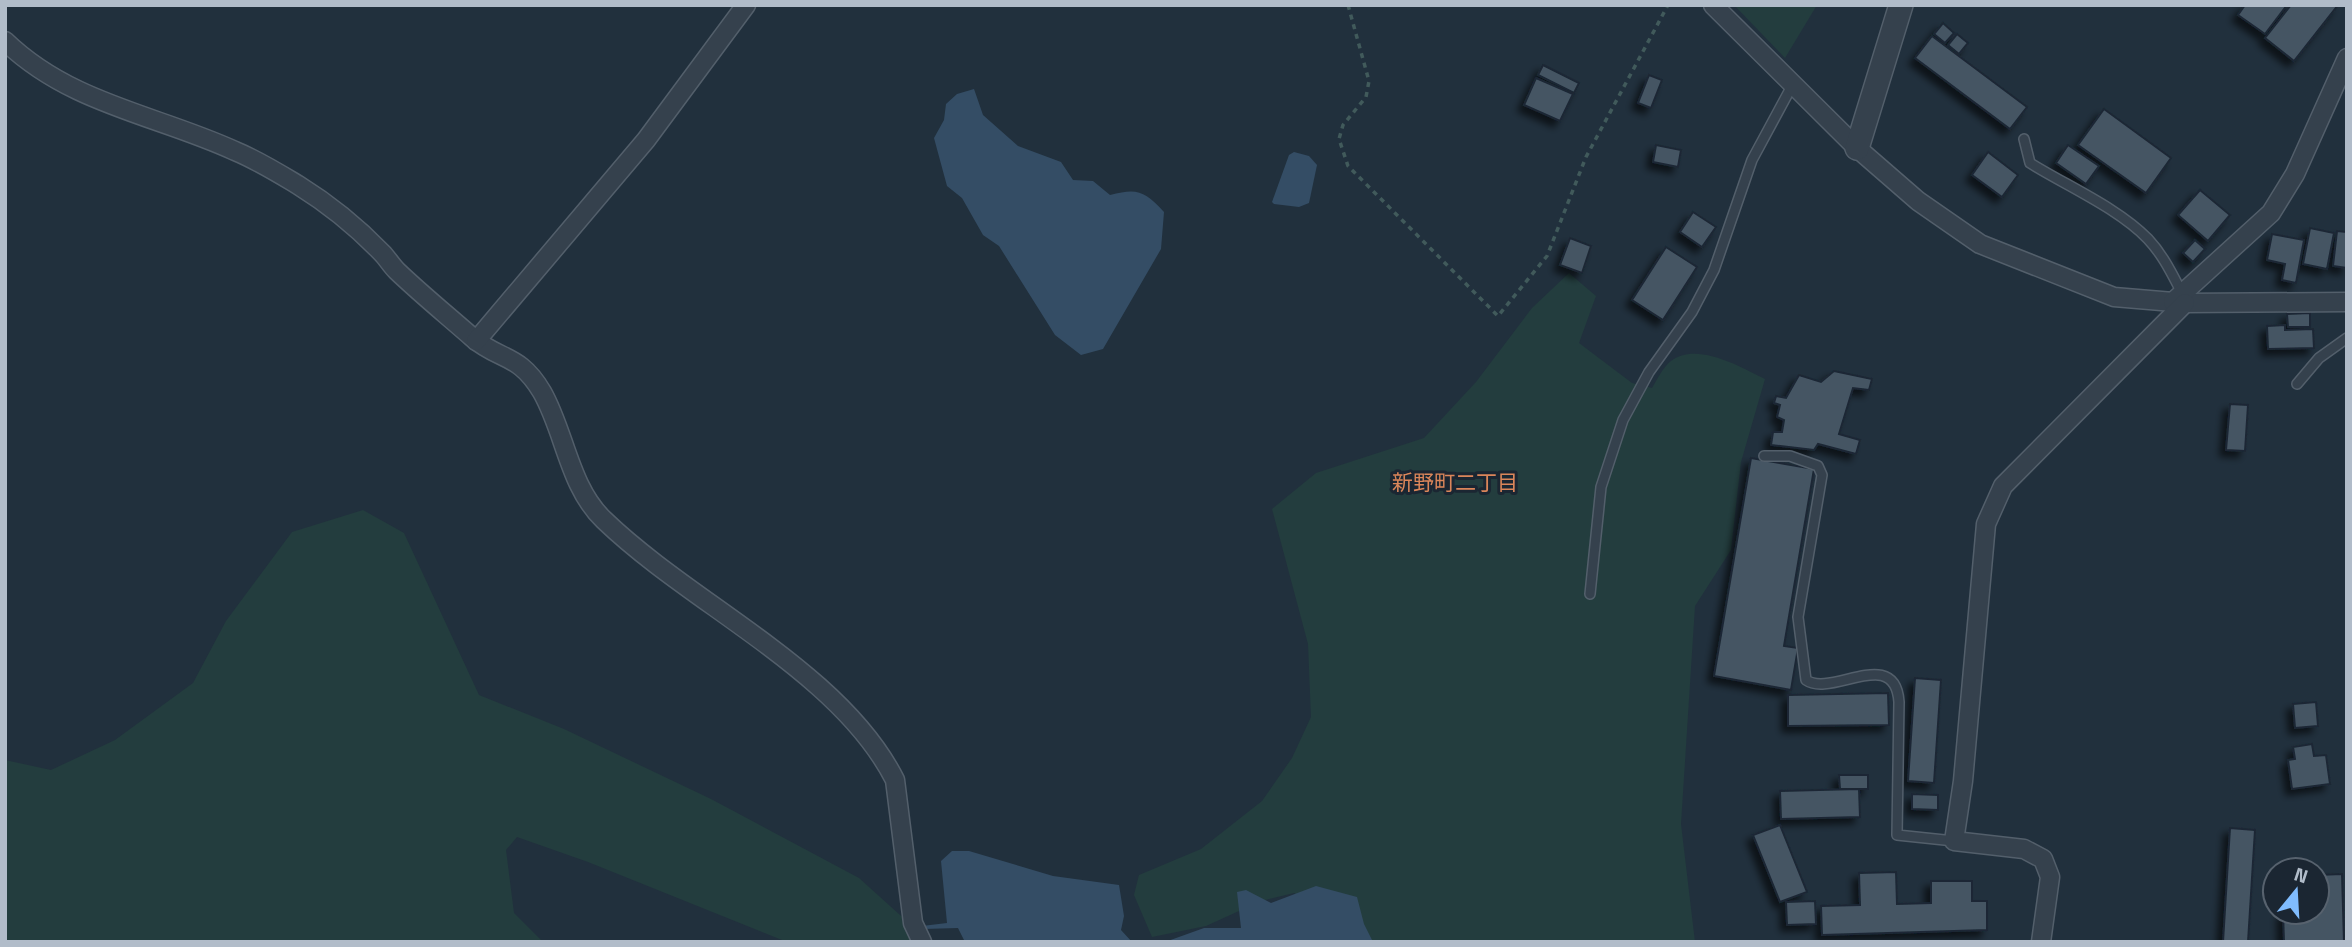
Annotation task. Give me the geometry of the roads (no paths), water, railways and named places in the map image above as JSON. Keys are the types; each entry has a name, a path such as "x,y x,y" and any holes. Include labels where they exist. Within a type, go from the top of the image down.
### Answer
{"street":[{"path":"476,341 646,140 746,5"},
{"path":"1713,5 1857,148 1918,201 1980,244 2114,297 2347,302"},
{"path":"1857,148 1900,5"},
{"path":"5,41 18,54 71,89 111,107 234,150 299,186 330,207 476,341 519,363 542,392 585,498 601,518 660,569 817,683 864,733 885,761 895,780 913,923 922,942"},
{"path":"2041,942 2050,877 2043,859 2024,849 1954,841 1963,781 1981,559 1990,511 2003,486 2180,299 2271,213 2295,174 2347,58"}],"lane":[{"path":"1590,594 1601,486 1623,420 1649,372 1692,312 1714,270 1752,160 1793,85"},
{"path":"2024,139 2030,163 2096,202 2146,237 2165,260 2180,299"},
{"path":"2297,384 2319,358 2347,338"},
{"path":"1764,456 1790,456 1818,466 1822,475 1798,617 1806,680 1812,684 1824,685 1866,674 1893,682 1898,690 1899,702 1897,835 1954,841"}],"water":[{"path":"974,89 983,115 1018,146 1061,162 1073,180 1093,181 1110,195 1140,193 1164,212 1161,249 1103,349 1081,355 1055,335 999,246 983,235 962,198 947,186 934,138 944,120 946,104 957,94"},
{"path":"1294,152 1309,156 1317,165 1309,203 1299,207 1274,204 1272,202 1289,155"},
{"path":"952,851 969,851 1053,876 1119,885 1124,916 1121,930 1132,942 965,942 958,928 923,929 922,926 947,923 941,861"},
{"path":"1316,886 1357,897 1364,924 1373,942 1165,942 1204,928 1241,928 1237,892 1246,890 1271,903"}],"district":[{"name":"新野町二丁目","path":"1455,482"}]}
